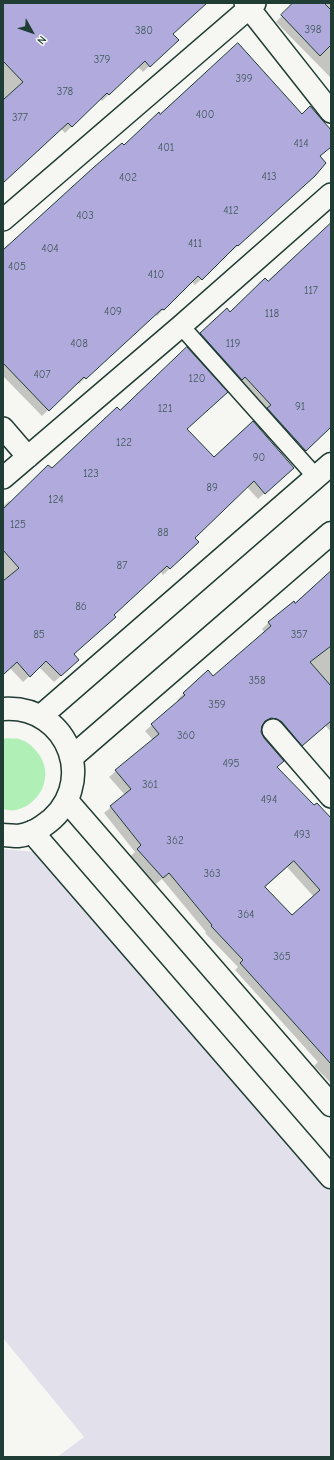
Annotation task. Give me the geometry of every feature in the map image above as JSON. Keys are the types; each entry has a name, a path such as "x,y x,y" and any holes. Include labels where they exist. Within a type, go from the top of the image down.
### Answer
{"main road":[{"path":"41,716 323,470"},
{"path":"72,757 331,533"},
{"path":"3,709 31,712 41,716 51,723 65,740 72,757 73,783 67,801 53,819 32,832 19,836 3,835"},
{"path":"67,801 331,1105"},
{"path":"32,832 331,1177"}],"street":[{"path":"3,220 250,5 331,112"},
{"path":"3,478 181,326 331,194"},
{"path":"181,326 323,470"},
{"path":"3,428 28,457"},
{"path":"273,730 324,775 331,797"}],"shaded area":[{"path":"3,849 36,852 331,1192 331,1457 57,1457 84,1437 3,1338"}],"green space":[{"path":"3,739 19,739 29,744 37,752 45,769 43,787 39,795 25,807 14,810 3,809"}],"building":[{"path":"3,3 207,3 173,34 179,40 150,67 145,61 109,95 107,93 72,127 68,123 3,183 3,100 23,82 3,61"},
{"path":"293,3 324,3 331,10 331,45 320,56 281,15"},
{"path":"238,43 302,114 310,106 331,130 331,147 320,156 326,163 315,176 238,246 237,245 202,280 198,276 164,310 162,309 86,379 84,377 49,411 3,363 3,250 94,167 122,143 124,145 159,112 160,114"},
{"path":"331,223 331,427 306,451 267,408 271,405 245,377 242,380 200,333 227,308 230,312 265,278 268,281"},
{"path":"187,347 228,392 187,429 214,457 253,421 294,468 265,494 254,481 195,538 199,542 170,569 167,566 114,615 116,617 74,654 79,660 61,676 46,661 30,677 17,662 3,675 3,581 19,568 3,550 3,509 48,465 52,468 117,407 120,410"},
{"path":"331,571 331,646 310,662 331,686 331,721 302,746 282,722 277,719 271,718 265,721 261,732 264,738 284,761 277,767 314,805 317,803 331,818 331,1064 240,963 243,960 211,926 212,925 169,873 163,878 137,849 141,845 110,806 131,789 115,770 159,734 151,724 185,695 183,693 208,670 213,676 271,626 268,622 294,601 295,603","holes":["294,861 320,890 292,915 265,887"]}]}
